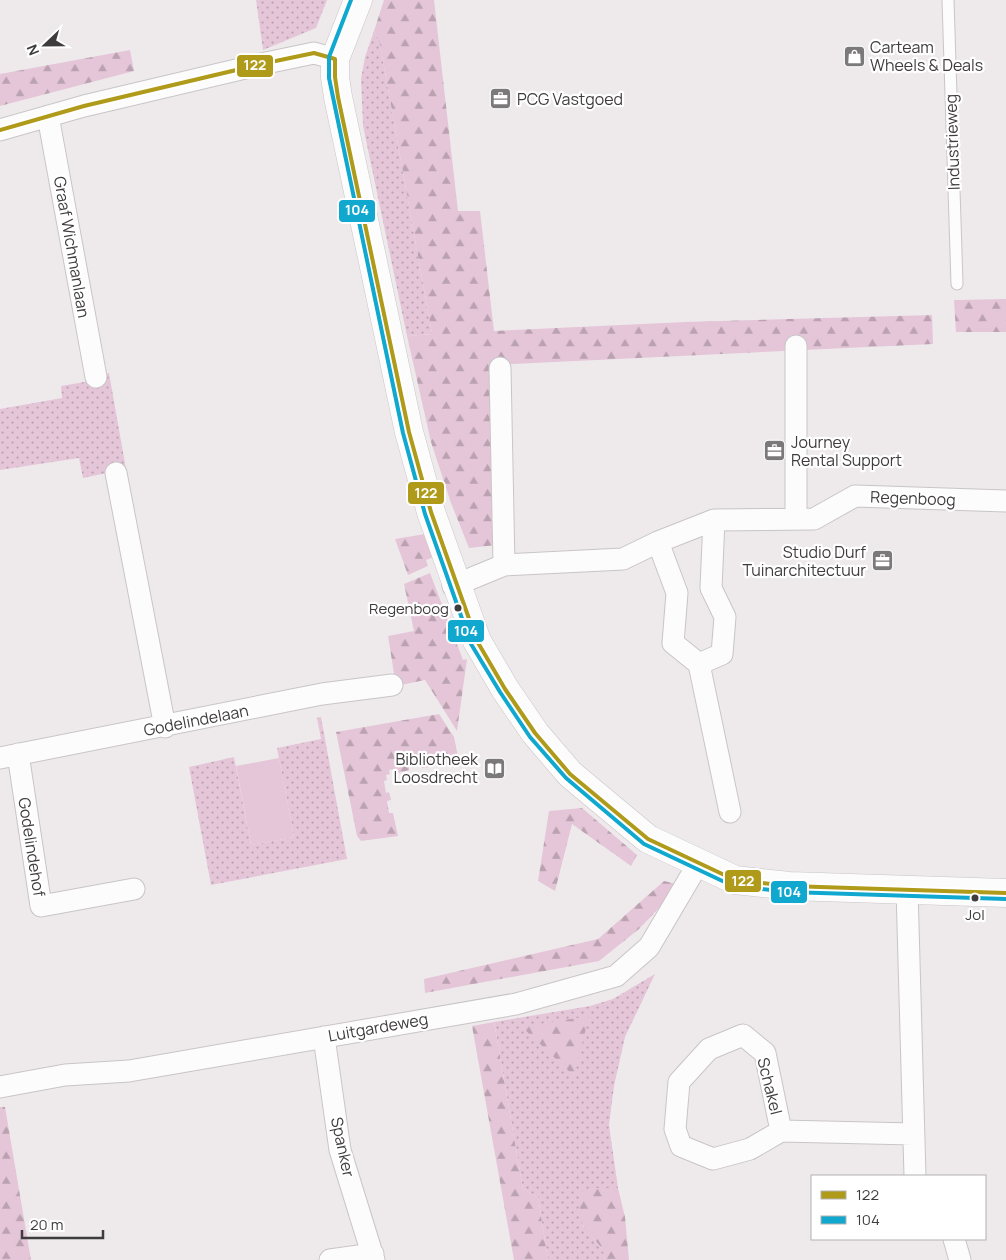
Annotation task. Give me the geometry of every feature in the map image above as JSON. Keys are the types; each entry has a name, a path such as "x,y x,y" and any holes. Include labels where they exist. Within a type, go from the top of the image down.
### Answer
{"street":[{"path":"358,0 335,59 335,77 409,432 431,512 455,585 477,641 505,689 535,733 570,774 602,803 648,839 734,880 790,886 1006,893"},
{"path":"0,130 146,90 314,53 335,59"},
{"name":"Graaf Wichmanlaan","path":"48,116 96,377"},
{"path":"796,346 796,518"},
{"path":"500,368 504,566"},
{"path":"116,473 165,727"},
{"name":"Regenboog","path":"455,585 504,566 623,559 658,542 714,520 814,519 855,496 1006,501"},
{"path":"699,664 722,654 725,617 711,588 714,520"},
{"path":"658,542 677,593 673,643 699,664 730,812"},
{"name":"Godelindelaan","path":"9,756 165,727 322,694 392,685"},
{"name":"Godelindehof","path":"9,756 41,906 134,889"},
{"name":"Luitgardeweg","path":"0,1087 65,1075 129,1071 516,1004 616,976 649,947 698,864"},
{"path":"907,889 915,1175"},
{"name":"Schakel","path":"781,1130 764,1053 743,1035 709,1049 679,1082 675,1129 681,1146 713,1159 750,1149 781,1130 914,1134"},
{"name":"Spanker","path":"324,1037 340,1150 373,1257 330,1260"},
{"path":"954,1240 960,1260"}],"lane":[{"name":"Industrieweg","path":"948,0 957,284"}],"green space":[{"path":"256,0 327,0 316,28 263,50"},
{"path":"384,0 434,0 458,211 480,211 494,331 685,322 932,315 933,344 491,365 496,545 469,548 451,503 431,442 407,336 432,334 380,44 374,31"},
{"path":"374,31 380,44 432,334 407,336 363,126 361,79 365,57"},
{"path":"130,50 134,71 0,106 0,74"},
{"path":"1006,299 1006,332 956,332 954,300"},
{"path":"109,373 126,469 83,478 79,458 0,470 0,409 62,398 61,386 84,382"},
{"path":"425,534 434,557 426,560 428,566 408,575 395,539"},
{"path":"430,573 463,660 467,659 457,731 425,680 396,686 388,636 414,631 404,584"},
{"path":"439,714 454,737 459,761 440,765 439,761 429,763 429,767 422,768 421,764 409,767 409,770 398,773 396,769 389,770 390,774 386,775 387,780 384,781 386,793 389,792 391,800 387,801 389,813 393,813 398,836 361,841 357,836 336,732"},
{"path":"321,717 347,859 211,885 189,767 234,757 251,845 294,837 277,748 321,739 317,718"},
{"path":"279,758 294,837 251,845 236,766"},
{"path":"582,808 637,855 631,866 572,824 555,891 538,881 549,811"},
{"path":"664,881 681,885 639,929 599,961 425,993 424,979 598,939"},
{"path":"655,974 625,1037 614,1086 609,1125 618,1188 595,1188 583,1226 604,1251 605,1260 548,1260 538,1197 523,1189 494,1022 590,1006 613,999"},
{"path":"589,1016 574,1076 522,1027"},
{"path":"494,1022 523,1189 538,1197 548,1260 514,1260 472,1026"},
{"path":"0,1107 5,1107 31,1260 0,1260"},
{"path":"595,1188 618,1188 625,1217 629,1260 605,1260 600,1246 582,1223 580,1210 581,1192"}],"transit line":[{"name":"104","path":"351,0 329,57 329,78 403,433 425,514 471,644 530,737 566,778 644,844 733,886 789,892 1006,899"},
{"name":"122","path":"0,130 84,106 266,63 314,53 335,59 338,97 409,432 431,512 477,641 505,689 535,733 570,774 648,839 735,880 789,886 1006,893"}],"place":[{"name":"Carteam Wheels & Deals","path":"854,56"},
{"name":"PCG Vastgoed","path":"501,99"},
{"name":"Journey Rental Support","path":"775,451"},
{"name":"Studio Durf Tuinarchitectuur","path":"882,561"},
{"name":"Regenboog","path":"458,608"},
{"name":"Bibliotheek Loosdrecht","path":"494,768"},
{"name":"Jol","path":"975,898"}]}
